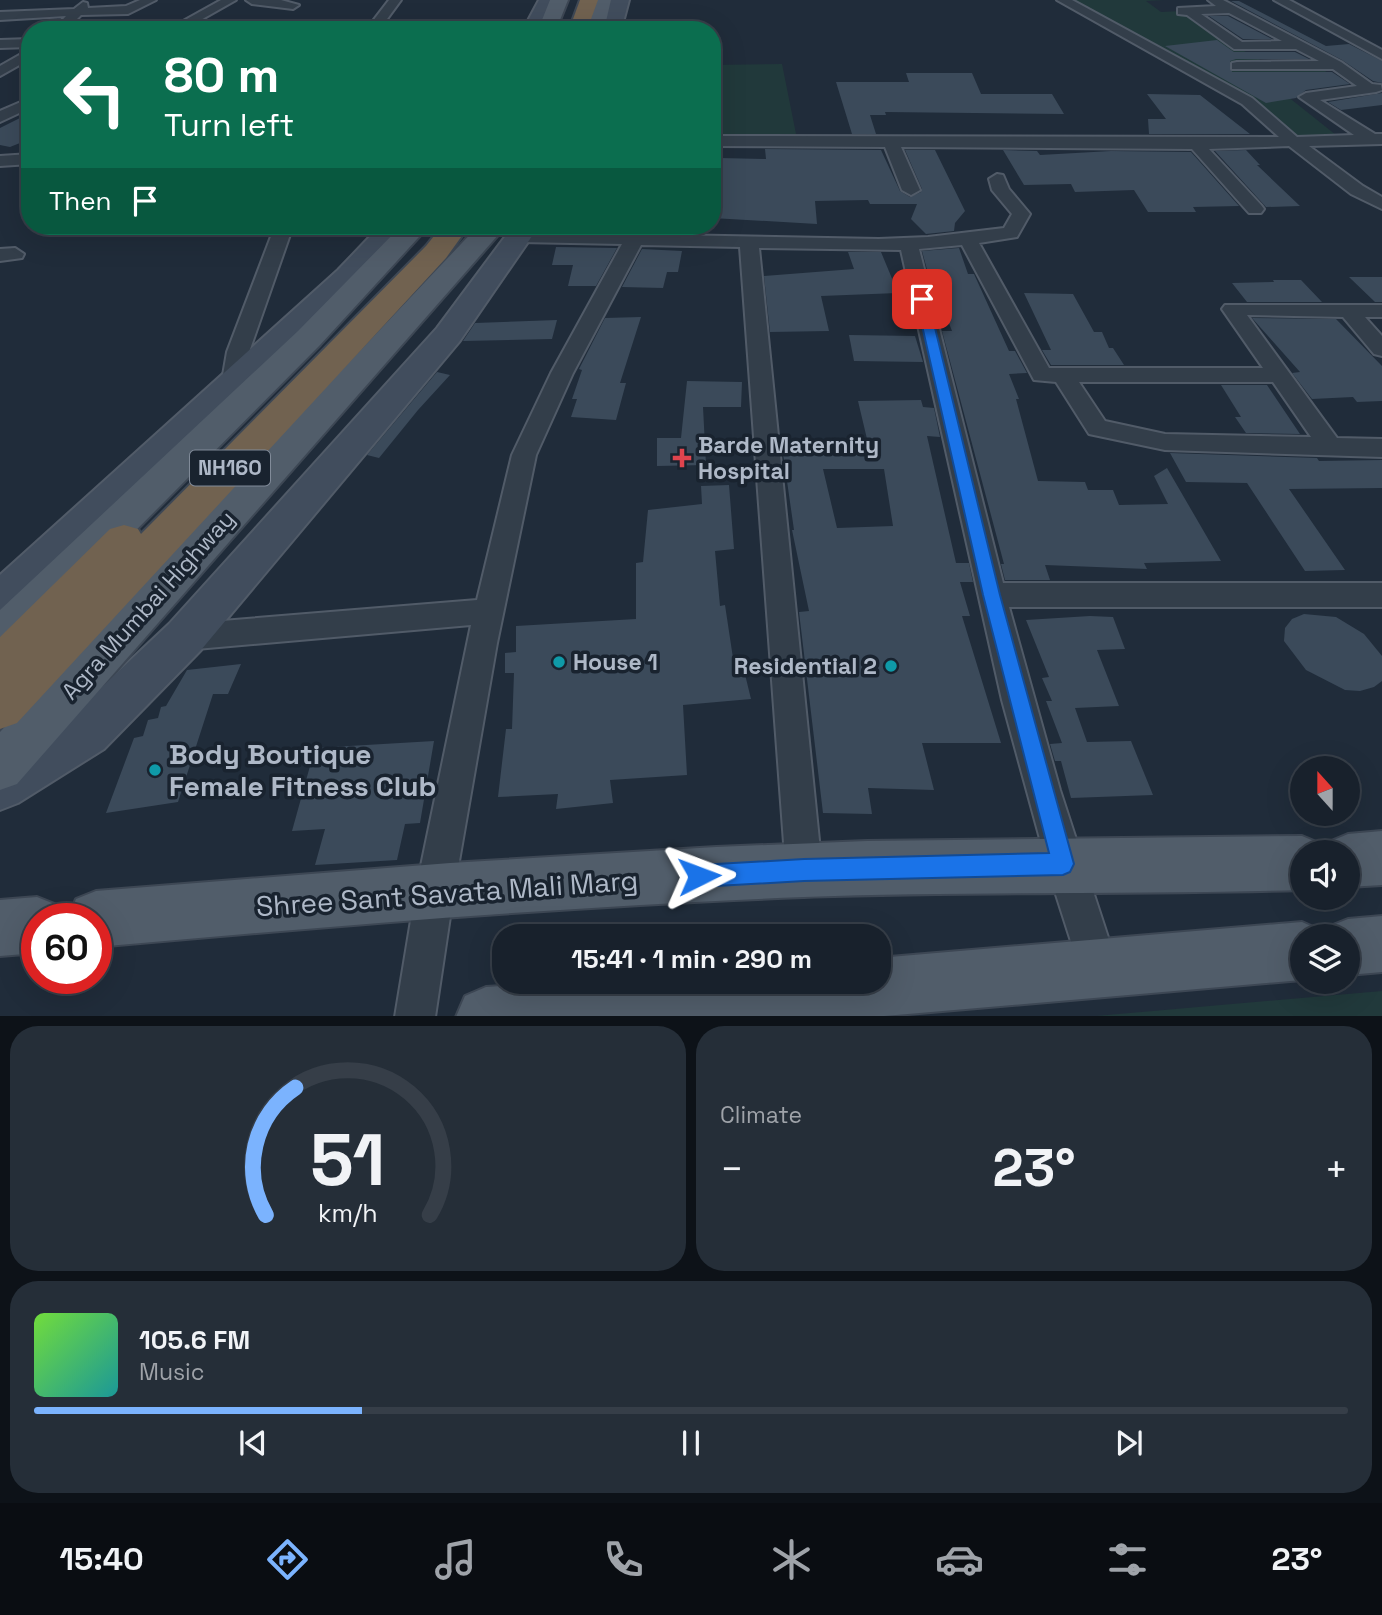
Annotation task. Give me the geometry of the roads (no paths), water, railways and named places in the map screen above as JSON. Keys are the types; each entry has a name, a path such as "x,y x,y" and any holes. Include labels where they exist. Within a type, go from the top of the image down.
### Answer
{"highway":[{"path":"561,21 568,0"},
{"path":"581,21 589,0"},
{"name":"NH160","path":"0,666 293,369 415,253 429,235"},
{"name":"NH160","path":"0,708 436,252 449,235"}],"main road":[{"path":"551,21 559,0"},
{"path":"597,21 602,0"},
{"path":"0,638 309,338 407,235"},
{"name":"Agra Mumbai Highway","path":"0,766 507,235"},
{"path":"1360,859 1382,858"},
{"name":"Shree Sant Savata Mali Marg","path":"112,918 435,890 804,870 1063,864 1141,867 1290,863"},
{"path":"0,928 21,926"},
{"path":"1360,946 1382,944"},
{"path":"515,1016 802,1006 964,978 1290,952"}],"street":[{"path":"6,16 28,0"},
{"path":"68,21 89,0"},
{"path":"6,16 130,9 150,0"},
{"path":"190,21 230,0"},
{"path":"252,0 293,5"},
{"path":"379,21 395,0"},
{"path":"537,21 548,0"},
{"path":"615,21 621,0"},
{"path":"1063,0 1247,101 1293,141 1357,190 1382,204"},
{"path":"1214,0 1376,88"},
{"path":"1280,0 1382,55"},
{"path":"1229,9 1182,11 1190,12 1239,46 1298,45"},
{"path":"0,44 21,43"},
{"path":"0,72 21,59"},
{"path":"1237,66 1336,65"},
{"path":"1376,88 1306,97 1376,139"},
{"path":"0,117 21,106"},
{"path":"721,141 1196,144 1376,139"},
{"path":"891,141 911,190"},
{"path":"1196,144 1255,209"},
{"path":"0,161 21,160"},
{"path":"594,235 748,242 909,245 1010,233 1021,214 1000,190 997,179"},
{"path":"233,381 238,352 281,235"},
{"path":"0,601 348,276 387,235"},
{"path":"0,786 87,733 185,637 448,334 509,235"},
{"path":"415,1016 435,890 489,611 524,455 562,373 635,238"},
{"path":"968,239 1042,375 1279,375"},
{"path":"748,242 804,870"},
{"path":"909,245 991,595 1063,864 1098,968"},
{"path":"1330,446 1232,309 1382,311"},
{"path":"1349,311 1382,349"},
{"path":"1063,375 1097,428 1165,442 1382,448"},
{"path":"991,595 1382,594"},
{"path":"185,637 489,611"}],"place":[{"name":"Barde Maternity Hospital","path":"682,458"},
{"name":"House 1","path":"559,662"},
{"name":"Residential 2","path":"891,666"},
{"name":"Body Boutique Female Fitness Club","path":"155,770"}]}
